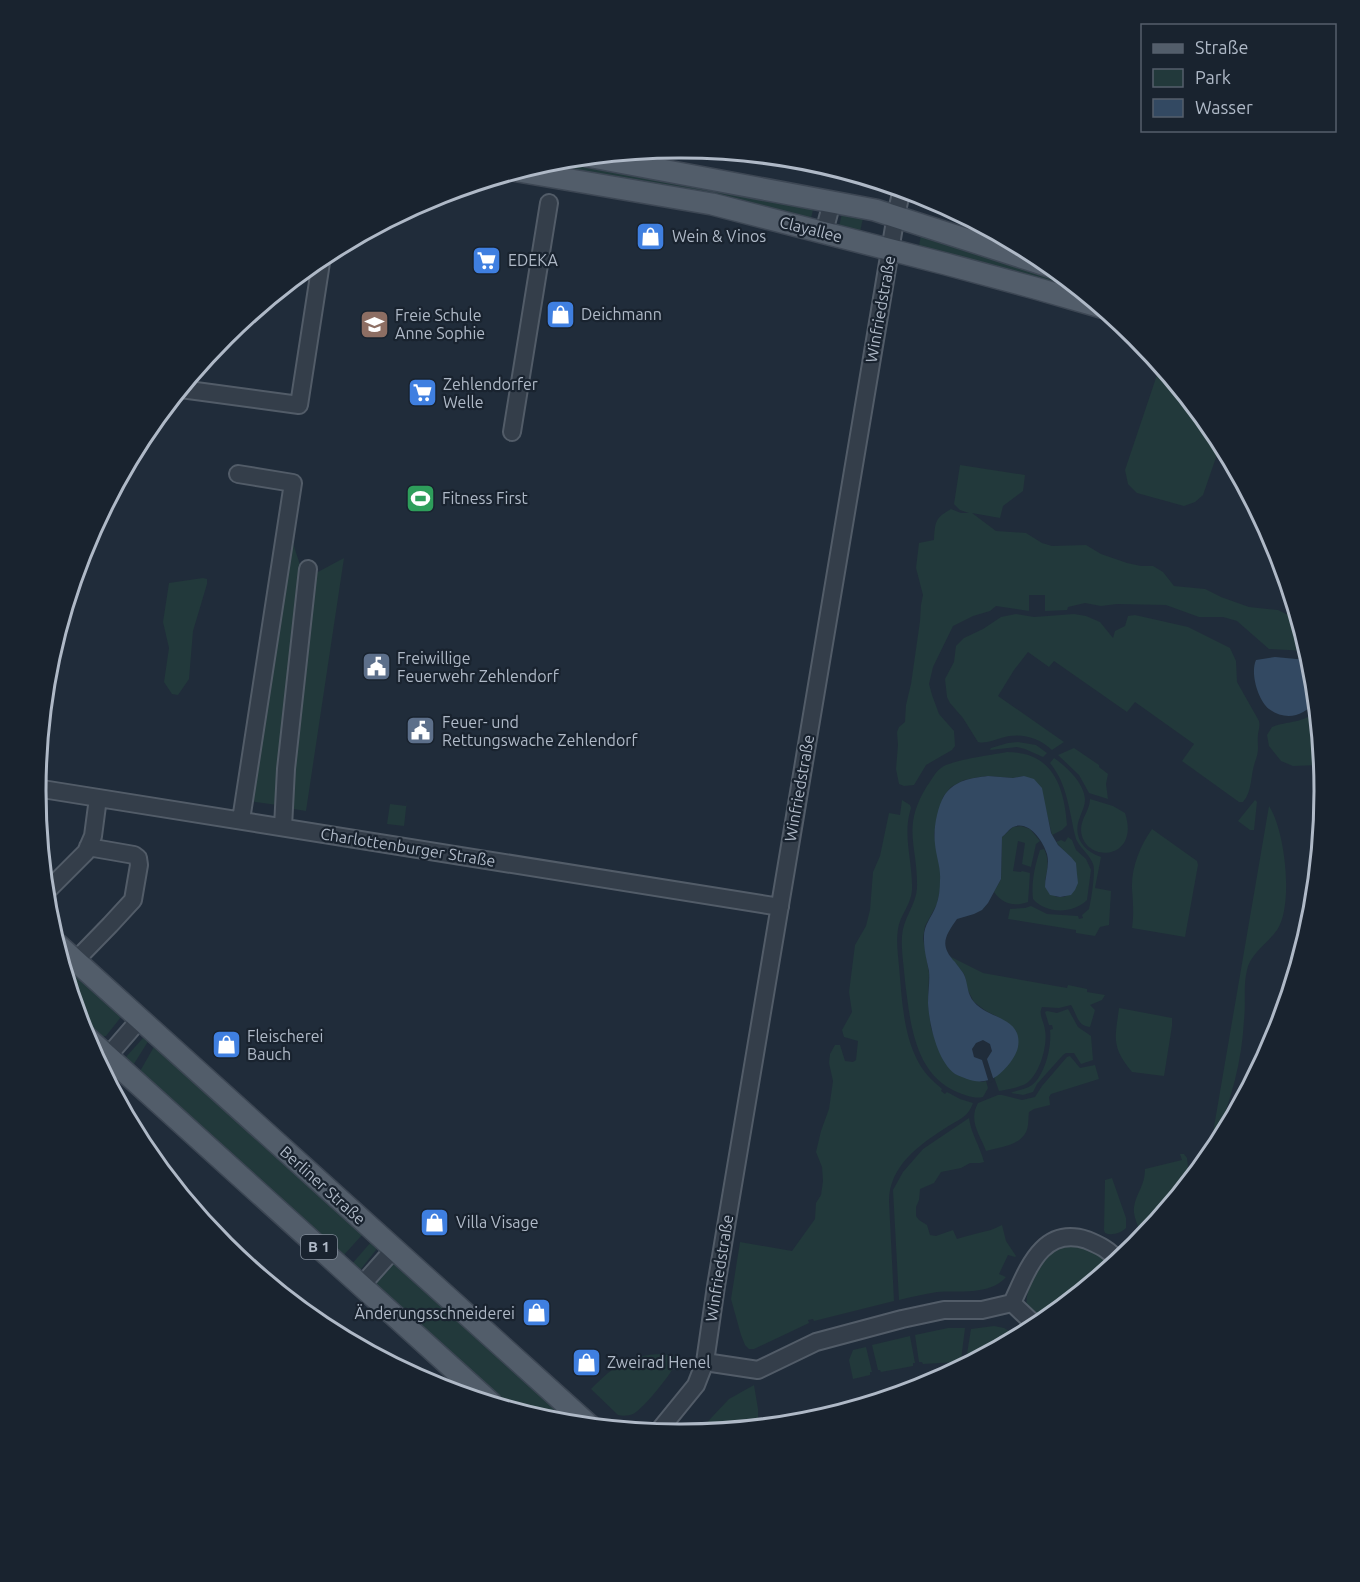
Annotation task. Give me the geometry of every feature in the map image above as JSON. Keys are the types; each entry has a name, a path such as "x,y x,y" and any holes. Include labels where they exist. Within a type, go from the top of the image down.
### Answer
{"main road":[{"name":"Clayallee","path":"615,161 875,210 1020,256"},
{"name":"Clayallee","path":"537,174 712,204 1082,302"},
{"name":"Berliner Straße","path":"68,954 579,1416"},
{"name":"B 1","path":"109,1064 477,1391"}],"street":[{"name":"Winfriedstraße","path":"665,1424 696,1385 705,1362 900,197"},
{"path":"512,432 549,202"},
{"path":"824,232 832,202"},
{"path":"190,390 299,405 320,270"},
{"path":"238,474 293,483 241,820"},
{"path":"283,827 286,769 308,569"},
{"name":"Charlottenburger Straße","path":"46,790 780,907"},
{"path":"54,884 88,847 93,836 98,798"},
{"path":"75,961 133,900 139,865 138,858 134,855 88,847"},
{"path":"106,1058 140,1019"},
{"path":"1012,1303 1032,1261 1045,1246 1054,1241 1084,1239 1112,1254"},
{"path":"361,1286 394,1249"},
{"path":"705,1362 758,1370 816,1342 902,1319 944,1310 982,1310 1012,1303"},
{"path":"1012,1303 1030,1320"}],"green space":[{"path":"578,166 814,206 811,218 708,194 560,169"},
{"path":"842,213 863,218 860,232 839,227"},
{"path":"921,235 1047,275 1063,286 1012,271 919,246"},
{"path":"1157,374 1183,405 1217,455 1203,495 1195,502 1184,506 1137,493 1128,484 1125,470"},
{"path":"960,465 1025,475 1023,491 1003,506 1000,518 972,513 996,531 1026,533 1052,546 1086,545 1101,554 1127,563 1153,566 1163,572 1174,586 1205,589 1249,607 1278,610 1288,615 1297,650 1269,649 1237,621 1223,617 1199,617 1166,605 1101,606 1085,603 1068,607 1067,610 1045,611 1045,595 1029,595 1029,611 996,606 990,611 953,626 933,667 929,684 932,695 939,714 954,731 955,746 926,765 914,785 899,784 896,769 897,732 905,722 923,595 916,568 919,543 934,540 937,521 951,509 969,513 960,510 954,504"},
{"path":"290,534 302,571 277,805 249,801"},
{"path":"344,558 306,811 294,809 292,768 316,573"},
{"path":"207,579 207,584 193,631 189,679 178,695 172,694 164,682 169,648 163,622 169,583"},
{"path":"1016,614 1034,617 1074,614 1086,616 1100,622 1113,638 1115,631 1125,626 1128,616 1135,615 1188,627 1230,648 1236,661 1237,682 1259,721 1257,754 1250,788 1243,802 1239,802 1182,761 1194,744 1135,702 1127,712 1054,661 1049,667 1028,652 998,696 1064,742 1052,750 1035,739 1022,736 1008,736 978,742 963,718 950,703 945,679 954,662 956,646 964,638 1001,617"},
{"path":"1309,716 1313,765 1293,766 1281,761 1269,746 1267,735 1272,727"},
{"path":"1018,742 1036,745 1047,753 1043,757 1017,747 990,750"},
{"path":"1074,748 1108,774 1106,784 1108,799 1089,793 1079,775 1058,755"},
{"path":"1007,752 1022,753 1035,758 1053,774 1063,797 1067,825 1052,835 1046,810 1024,776 979,777 964,780 951,787 943,797 934,834 941,874 940,890 937,904 925,926 923,938 929,973 928,1003 931,1028 942,1056 955,1074 982,1082 986,1081 988,1088 983,1097 976,1097 957,1092 943,1084 931,1073 923,1060 909,1013 902,936 917,888 913,825 919,801 927,786 937,772 946,765"},
{"path":"1054,758 1082,787 1085,802 1078,824 1078,836 1084,847 1101,857 1095,888 1111,891 1109,925 1100,927 1095,936 1076,933 1076,930 1008,919 1010,909 1031,906 1047,914 1078,916 1079,919 1083,918 1082,915 1089,909 1094,867 1076,839 1061,780 1050,763"},
{"path":"1090,799 1113,806 1125,813 1128,829 1125,841 1119,848 1110,852 1100,852 1091,848 1084,841 1081,826"},
{"path":"407,800 404,826 387,824 390,804 406,806"},
{"path":"902,800 911,808 908,838 912,890 899,924 897,938 902,1004 907,1030 920,1065 942,1089 941,1091 973,1103 969,1112 963,1117 908,1157 894,1177 889,1201 894,1301 814,1321 813,1319 808,1320 809,1323 754,1349 749,1349 741,1335 731,1299 740,1242 792,1251 815,1219 816,1203 821,1195 823,1181 822,1167 816,1152 829,1109 833,1081 829,1063 830,1054 835,1045 840,1045 845,1061 856,1060 858,1041 844,1037 842,1030 852,1012 849,992 855,945 866,926 870,910 873,872 880,856 889,813 900,815"},
{"path":"1255,800 1257,802 1254,830 1250,830 1238,821"},
{"path":"1269,806 1275,817 1283,849 1285,903 1277,930 1255,954 1247,970 1243,1035 1235,1081 1223,1117 1213,1134"},
{"path":"1021,826 1030,829 1040,841 1036,844 1031,867 1022,864 1025,843 1018,841 1013,871 1030,873 1028,902 1013,904 1005,902 994,892 1001,879 1002,837 1013,827"},
{"path":"1152,829 1197,861 1185,937 1132,928 1133,873 1140,850"},
{"path":"1068,837 1072,840 1076,850 1086,859 1091,870 1087,900 1067,910 1052,910 1038,904 1033,899 1035,868 1040,850 1044,849 1048,864 1045,880 1056,897 1065,897 1071,857 1056,842 1061,840 1065,842"},
{"path":"949,956 983,973 1067,988 1068,985 1087,989 1087,992 1105,995 1102,1000 1090,1005 1095,1010 1090,1027 1080,1022 1071,1005 1059,1008 1042,1007 1041,1013 1046,1036 1042,1058 1036,1073 1024,1085 999,1091 994,1077 1010,1061 1016,1051 1018,1040 1000,1018 974,1002 966,987 964,974"},
{"path":"73,971 121,1014 106,1036 100,1037 95,1033"},
{"path":"1119,1008 1172,1018 1164,1076 1132,1072 1125,1063 1116,1042"},
{"path":"1068,1009 1078,1027 1091,1036 1093,1060 1081,1064 1074,1053 1066,1053 1037,1084 1033,1092 1023,1095 1011,1093 1032,1085 1044,1067 1049,1052 1050,1030 1053,1029 1052,1025 1049,1025 1045,1012 1057,1013"},
{"path":"143,1038 149,1040 132,1067 125,1061 126,1057"},
{"path":"155,1045 363,1234 342,1257 139,1073"},
{"path":"1070,1056 1080,1068 1095,1065 1099,1079 1051,1094 1050,1105 1029,1112 1027,1130 1023,1137 1009,1145 986,1151 978,1134 974,1116 978,1103 998,1095 1022,1100 1035,1097 1042,1086"},
{"path":"969,1118 984,1162 970,1163 961,1168 941,1172 934,1183 920,1189 916,1216 927,1225 930,1235 936,1236 953,1230 957,1239 989,1231 1002,1225 1006,1241 1016,1256 1008,1255 999,1274 1006,1277 991,1287 973,1291 937,1292 899,1300 893,1190 903,1172 923,1149"},
{"path":"1180,1154 1184,1154 1187,1158 1187,1171 1139,1227 1134,1207 1144,1180 1145,1169 1182,1160"},
{"path":"1112,1178 1126,1218 1126,1228 1119,1233 1111,1234 1105,1233 1104,1230 1105,1180"},
{"path":"371,1242 376,1246 376,1250 357,1271 351,1265"},
{"path":"1068,1243 1091,1247 1107,1259 1066,1294 1038,1313 1028,1307 1027,1295 1037,1269 1046,1255"},
{"path":"395,1263 560,1413 497,1397 376,1289 375,1285"},
{"path":"994,1326 1010,1332 967,1356 971,1329"},
{"path":"948,1328 965,1328 961,1358 953,1362 923,1364 919,1362 915,1335"},
{"path":"910,1336 915,1363 913,1366 881,1372 878,1370 872,1345"},
{"path":"866,1347 872,1372 870,1375 853,1379 849,1360 853,1350"},
{"path":"663,1354 678,1357 672,1370 659,1387 633,1414 618,1415 591,1389 615,1368 631,1359"},
{"path":"754,1385 758,1419 706,1423 729,1399"}],"water":[{"path":"1275,657 1299,659 1308,708 1300,714 1288,716 1269,709 1258,693 1254,672 1256,660"},
{"path":"988,776 1013,778 1024,776 1034,779 1042,788 1051,833 1058,845 1076,863 1078,883 1071,895 1060,897 1050,895 1045,887 1048,858 1042,843 1030,829 1024,826 1013,827 1002,837 1001,879 988,903 982,910 957,919 949,930 945,945 947,951 964,975 972,999 980,1008 1010,1024 1018,1037 1017,1051 1007,1066 994,1078 979,1081 955,1074 943,1060 939,1051 932,1031 929,1011 929,971 924,935 939,893 940,871 935,832 944,796 958,783"}],"pier":[{"path":"983,1040 990,1044 992,1051 987,1059 994,1081 989,1083 982,1060 974,1057 972,1049 976,1043"}],"place":[{"name":"Wein & Vinos","path":"651,236"},
{"name":"EDEKA","path":"487,260"},
{"name":"Deichmann","path":"560,314"},
{"name":"Freie Schule Anne Sophie","path":"374,324"},
{"name":"Zehlendorfer Welle","path":"422,393"},
{"name":"Fitness First","path":"421,498"},
{"name":"Freiwillige Feuerwehr Zehlendorf","path":"376,667"},
{"name":"Feuer- und Rettungswache Zehlendorf","path":"421,731"},
{"name":"Fleischerei Bauch","path":"226,1045"},
{"name":"Villa Visage","path":"435,1222"},
{"name":"Änderungsschneiderei","path":"536,1313"},
{"name":"Zweirad Henel","path":"586,1362"}]}
